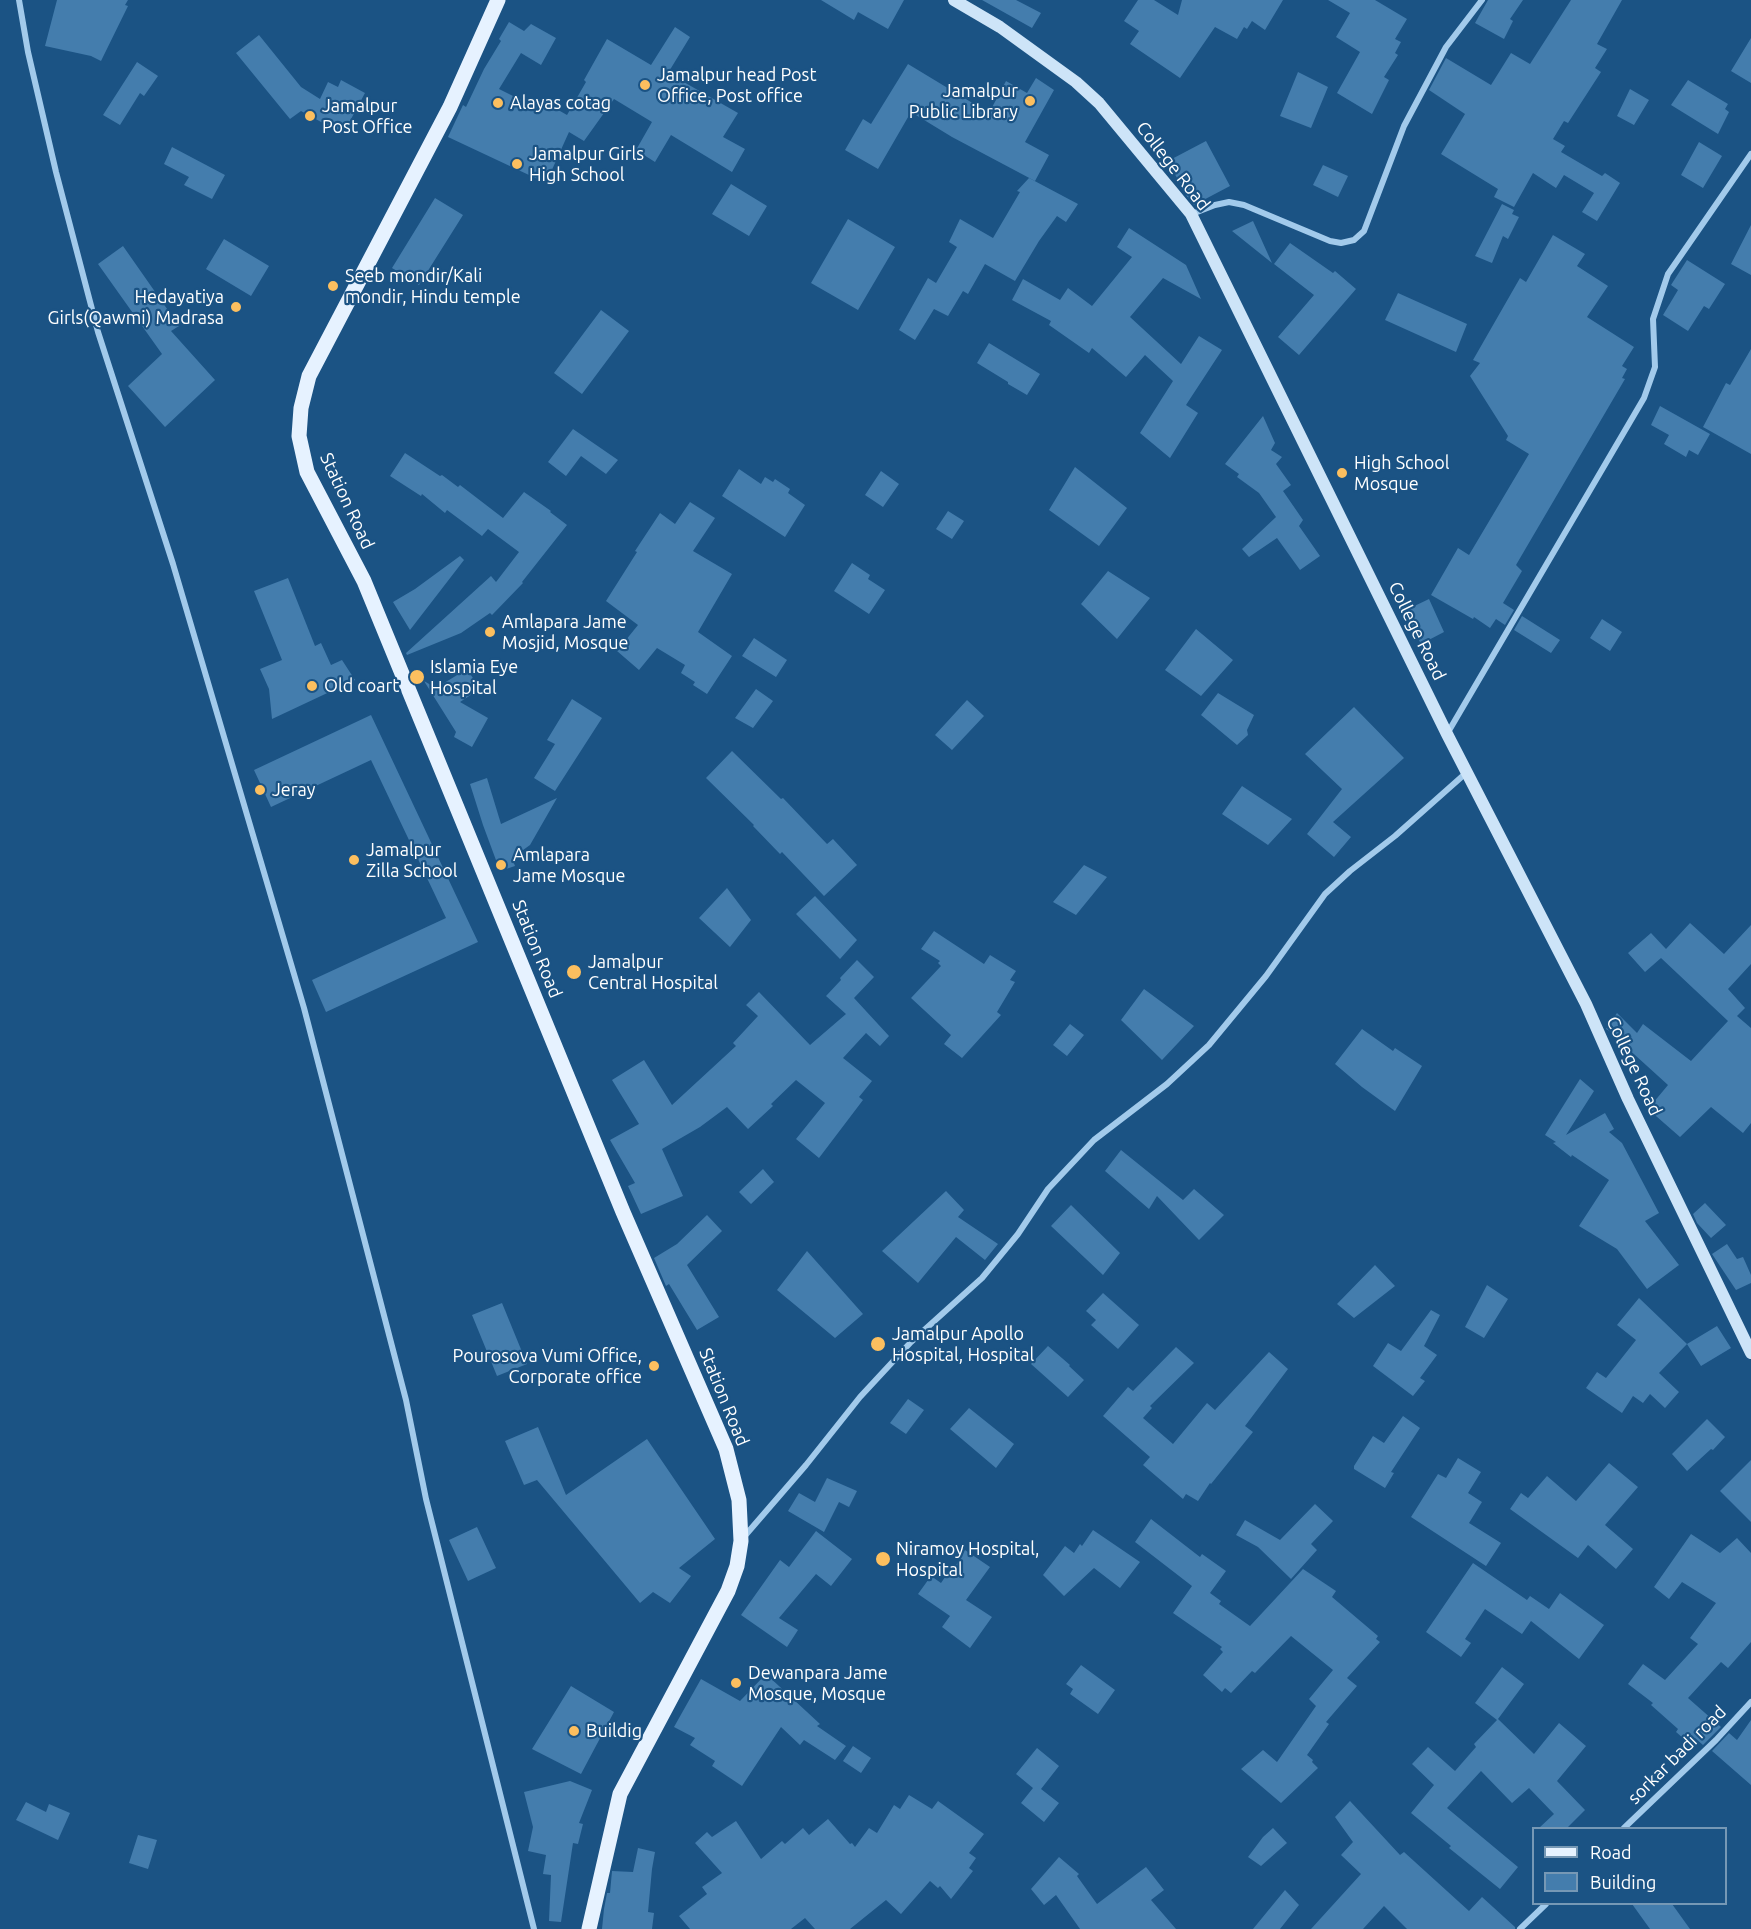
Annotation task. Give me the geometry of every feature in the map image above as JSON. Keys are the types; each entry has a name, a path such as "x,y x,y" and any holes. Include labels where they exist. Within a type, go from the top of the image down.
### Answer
{"main road":[{"name":"Station Road","path":"498,0 450,107 309,376 301,408 299,436 307,472 364,581 623,1212 726,1449 739,1500 741,1541 737,1566 728,1591 620,1794 589,1929"},
{"name":"College Road","path":"954,0 1000,27 1076,82 1099,103 1191,214 1447,734 1586,1004 1628,1099 1751,1353"}],"street":[{"path":"19,0 28,52 56,172 98,332 173,564 304,1008 406,1400 429,1509 534,1929"},
{"path":"1191,214 1229,202 1245,205 1330,241 1341,243 1354,240 1364,231 1404,126 1430,76 1446,47 1482,0"},
{"path":"1447,734 1644,398 1655,367 1653,319 1668,274 1751,154"},
{"path":"741,1541 860,1397 911,1342 982,1278 1018,1234 1048,1189 1094,1140 1167,1084 1209,1045 1266,976 1324,894 1395,836 1467,772"},
{"name":"sorkar badi road","path":"1625,1827 1716,1740 1751,1702"},
{"path":"1520,1929 1545,1905"}],"building":[{"path":"57,0 128,0 125,5 128,6 101,61 91,56 45,46"},
{"path":"821,0 904,0 888,29 858,12 854,20"},
{"path":"982,0 1016,0 1041,13 1032,28"},
{"path":"1138,0 1154,0 1178,15 1182,0 1283,0 1265,30 1252,21 1247,29 1244,27 1237,39 1215,27 1180,78 1130,44 1139,31 1124,21"},
{"path":"1328,0 1375,0 1407,19 1395,39 1401,42 1395,53 1398,55 1384,77 1389,80 1372,114 1337,93 1360,52 1336,37 1350,13"},
{"path":"1488,0 1523,0 1510,19 1513,21 1504,39 1475,23"},
{"path":"1571,0 1622,0 1597,44 1607,49 1595,68 1601,72 1568,123 1564,121 1553,139 1565,146 1561,152 1602,176 1605,173 1620,183 1597,221 1582,212 1594,193 1564,175 1556,188 1533,173 1514,207 1494,197 1498,189 1441,154 1465,114 1429,90 1446,58 1491,85 1511,53 1530,64"},
{"path":"509,22 524,31 531,24 556,38 541,65 521,53 499,89 535,107 539,99 567,115 607,39 651,65 675,27 690,37 668,73 738,113 723,137 745,149 732,172 671,135 655,162 636,150 652,122 614,99 584,141 569,132 546,183 448,137 463,105 466,107"},
{"path":"259,35 301,87 320,99 328,82 338,87 341,80 365,93 343,134 301,111 290,119 236,53"},
{"path":"1751,38 1751,83 1731,71"},
{"path":"137,62 158,76 144,96 140,93 120,125 103,115"},
{"path":"908,64 989,113 1006,81 1027,93 1036,78 1054,90 1025,142 1049,155 1035,181 952,137 911,112 878,169 845,150 863,119 871,124"},
{"path":"1298,72 1328,87 1311,128 1280,116"},
{"path":"1688,80 1728,104 1725,109 1729,112 1718,134 1671,105"},
{"path":"1630,89 1649,100 1634,125 1617,116"},
{"path":"1206,141 1230,186 1194,205 1186,195 1168,161"},
{"path":"1699,142 1722,156 1703,188 1681,175"},
{"path":"172,147 225,175 212,199 184,185 189,177 164,164"},
{"path":"1323,165 1348,176 1338,197 1313,185"},
{"path":"1029,178 1078,204 1066,222 1057,216 1015,281 985,264 968,294 963,291 948,316 934,309 915,340 899,330 928,278 936,283 957,247 949,242 960,219 993,238 1020,192 1017,191"},
{"path":"731,184 767,206 749,236 712,214"},
{"path":"435,198 463,215 419,285 392,268"},
{"path":"1502,204 1514,210 1512,214 1519,217 1508,239 1503,236 1492,263 1475,256"},
{"path":"848,219 895,247 858,310 811,283"},
{"path":"1253,221 1272,263 1232,231"},
{"path":"1751,225 1751,275 1731,264"},
{"path":"1129,228 1186,265 1201,299 1163,278 1130,317 1181,364 1199,336 1222,350 1186,405 1198,413 1170,458 1140,433 1173,381 1145,355 1126,377 1092,348 1089,353 1049,325 1051,321 1012,300 1023,279 1060,300 1068,288 1092,306 1132,257 1117,247"},
{"path":"1553,235 1585,254 1577,266 1608,286 1587,317 1634,347 1622,366 1627,369 1622,378 1625,379 1516,565 1522,571 1503,603 1514,610 1505,625 1496,619 1490,628 1431,595 1458,548 1469,555 1529,454 1506,440 1508,436 1470,376 1480,363 1473,360 1520,278 1526,282"},
{"path":"224,239 269,266 251,296 206,269"},
{"path":"1290,243 1333,273 1335,271 1356,289 1299,355 1278,337 1314,295 1274,264"},
{"path":"123,246 179,326 171,331 215,380 165,427 128,386 162,354 98,264"},
{"path":"1687,260 1725,284 1709,309 1704,306 1688,331 1663,315 1678,290 1671,285"},
{"path":"1398,293 1467,324 1456,352 1385,320"},
{"path":"601,310 629,331 582,394 554,373"},
{"path":"989,343 1040,374 1027,395 977,363"},
{"path":"1751,349 1751,454 1703,427 1726,383 1730,385"},
{"path":"1660,406 1710,434 1698,455 1689,450 1686,457 1664,444 1669,435 1651,425"},
{"path":"1263,416 1275,443 1271,450 1282,457 1276,464 1291,485 1283,491 1303,520 1299,526 1320,556 1300,570 1277,538 1249,557 1242,549 1276,517 1259,493 1237,477 1239,474 1225,464"},
{"path":"573,429 618,460 606,474 581,456 566,476 548,462"},
{"path":"405,453 458,487 460,485 503,518 524,492 567,525 523,583 492,615 490,613 461,633 407,655 406,653 491,576 496,582 519,552 488,529 482,536 447,510 445,513 422,494 421,496 390,476"},
{"path":"1075,467 1127,508 1099,546 1049,510"},
{"path":"739,469 761,484 765,477 773,482 775,479 790,489 788,493 805,505 785,537 722,496"},
{"path":"881,471 899,484 883,507 865,495"},
{"path":"690,502 715,518 693,551 732,574 698,632 732,656 707,694 681,673 685,665 657,648 639,670 617,651 638,625 606,601 660,513 675,524"},
{"path":"948,511 964,521 952,539 936,529"},
{"path":"460,556 464,560 410,630 393,602"},
{"path":"852,563 870,575 868,579 885,590 869,614 834,591"},
{"path":"1108,571 1150,598 1117,639 1081,604"},
{"path":"288,578 315,646 321,643 331,665 342,660 355,680 272,719 269,689 260,669 282,660 254,591"},
{"path":"1429,599 1444,632 1421,644 1404,611"},
{"path":"1522,616 1560,640 1551,653 1514,630"},
{"path":"1602,619 1622,632 1610,651 1590,638"},
{"path":"1196,629 1233,660 1201,696 1165,670"},
{"path":"754,638 787,660 776,677 742,656"},
{"path":"467,669 480,689 460,702 488,718 472,747 454,737 456,732 424,681 436,688"},
{"path":"756,689 773,701 753,728 735,718"},
{"path":"1218,693 1254,715 1247,730 1248,735 1237,745 1201,715"},
{"path":"572,699 602,718 555,791 534,778 555,744 547,740"},
{"path":"967,700 984,716 952,750 935,735"},
{"path":"1354,707 1404,758 1333,822 1351,837 1334,857 1307,834 1342,789 1305,754"},
{"path":"371,715 478,942 326,1012 312,980 446,918 371,760 271,807 254,770"},
{"path":"732,751 781,799 783,798 827,844 833,839 857,865 824,896 706,778"},
{"path":"487,778 501,824 557,798 530,845 512,858 515,866 500,871 470,784"},
{"path":"1242,786 1292,819 1268,845 1222,814"},
{"path":"1084,865 1107,877 1076,915 1053,902"},
{"path":"727,888 751,920 730,947 699,918"},
{"path":"815,896 857,940 840,959 796,914"},
{"path":"1690,923 1724,954 1751,925 1751,964 1728,989 1745,1008 1737,1016 1751,1028 1751,1123 1743,1133 1711,1107 1680,1137 1648,1109 1668,1085 1614,1036 1616,1035 1606,1029 1617,1013 1637,1033 1643,1024 1691,1061 1728,1021 1661,958 1645,972 1628,953 1651,933 1666,949"},
{"path":"934,931 984,964 990,955 1016,971 1010,980 1015,982 997,1012 1001,1015 962,1058 944,1044 951,1035 911,998 941,966 938,963 940,961 921,949"},
{"path":"857,960 874,977 854,998 889,1036 880,1046 866,1033 843,1058 872,1081 859,1097 863,1100 819,1158 796,1139 825,1103 796,1080 748,1129 727,1107 700,1127 662,1149 683,1196 641,1214 628,1186 635,1183 610,1140 639,1124 612,1080 644,1060 672,1105 736,1046 733,1043 758,1016 746,1005 759,992 810,1045 846,1014 826,996"},
{"path":"1144,989 1194,1026 1162,1060 1121,1020"},
{"path":"1070,1024 1084,1035 1067,1056 1053,1045"},
{"path":"1362,1029 1393,1051 1395,1048 1422,1066 1395,1111 1335,1064"},
{"path":"1580,1079 1594,1091 1566,1135 1605,1113 1614,1129 1609,1132 1622,1143 1659,1213 1645,1221 1679,1265 1647,1289 1617,1249 1579,1226 1609,1180 1572,1155 1571,1157 1545,1135"},
{"path":"1121,1150 1183,1200 1194,1189 1224,1215 1199,1240 1157,1196 1149,1209 1105,1171"},
{"path":"763,1169 774,1182 751,1204 739,1192"},
{"path":"946,1191 964,1210 958,1217 998,1244 985,1260 956,1237 918,1283 882,1251"},
{"path":"1705,1203 1726,1225 1711,1238 1697,1223 1693,1214"},
{"path":"1071,1205 1120,1253 1103,1275 1051,1226"},
{"path":"707,1215 722,1231 687,1265 719,1317 697,1330 669,1284 666,1286 654,1258 677,1244"},
{"path":"1727,1244 1737,1259 1743,1257 1751,1275 1751,1283 1736,1290 1712,1254"},
{"path":"807,1251 863,1314 835,1338 777,1290"},
{"path":"1375,1265 1395,1286 1354,1318 1337,1304"},
{"path":"1487,1285 1508,1299 1484,1338 1465,1327"},
{"path":"1103,1293 1139,1325 1118,1349 1091,1325 1096,1320 1086,1311"},
{"path":"1639,1298 1687,1344 1659,1373 1679,1392 1665,1408 1650,1394 1643,1403 1633,1396 1622,1413 1586,1388 1597,1372 1606,1378 1636,1340 1617,1325"},
{"path":"502,1303 527,1364 497,1376 472,1315"},
{"path":"1431,1310 1440,1315 1424,1346 1437,1355 1420,1378 1425,1381 1413,1396 1373,1366 1388,1343 1401,1351"},
{"path":"1717,1326 1731,1348 1701,1366 1687,1344"},
{"path":"1048,1346 1084,1380 1068,1397 1031,1364"},
{"path":"1176,1347 1194,1363 1150,1406 1152,1408 1143,1418 1173,1444 1207,1403 1215,1410 1269,1352 1288,1369 1245,1426 1253,1432 1210,1483 1198,1501 1186,1494 1183,1499 1143,1465 1150,1457 1103,1416 1128,1387 1133,1391"},
{"path":"908,1399 924,1410 906,1434 890,1423"},
{"path":"969,1408 1014,1444 996,1468 950,1429"},
{"path":"1403,1416 1420,1428 1391,1472 1394,1473 1385,1488 1354,1469 1354,1466 1373,1436 1384,1443"},
{"path":"1707,1419 1725,1437 1687,1471 1672,1454"},
{"path":"538,1427 566,1495 647,1439 715,1539 679,1568 691,1576 670,1603 653,1592 640,1603 537,1480 524,1485 505,1441"},
{"path":"1458,1458 1481,1472 1468,1493 1482,1502 1469,1523 1501,1543 1486,1566 1411,1517 1438,1474 1446,1478"},
{"path":"1751,1460 1751,1522 1720,1491"},
{"path":"1609,1463 1638,1487 1605,1525 1633,1549 1616,1569 1588,1545 1578,1558 1510,1509 1521,1493 1528,1498 1547,1476 1576,1501"},
{"path":"827,1478 857,1491 849,1507 839,1502 824,1532 788,1511 799,1493 815,1502"},
{"path":"1315,1504 1333,1521 1311,1544 1317,1550 1291,1579 1258,1547 1236,1535 1245,1520 1280,1540"},
{"path":"1151,1519 1200,1557 1202,1554 1226,1571 1210,1593 1221,1601 1219,1604 1250,1626 1303,1569 1336,1591 1332,1597 1378,1636 1376,1639 1380,1642 1347,1678 1357,1686 1326,1722 1329,1724 1307,1755 1318,1768 1281,1803 1241,1769 1263,1750 1277,1762 1316,1706 1309,1699 1333,1670 1291,1636 1255,1673 1252,1671 1231,1693 1225,1688 1222,1692 1203,1675 1223,1652 1220,1649 1222,1647 1173,1613 1192,1586 1135,1542"},
{"path":"477,1527 496,1568 468,1581 449,1540"},
{"path":"1093,1530 1140,1562 1120,1588 1094,1568 1064,1596 1043,1575 1065,1546 1074,1553"},
{"path":"816,1531 852,1559 831,1586 816,1574 779,1618 798,1630 787,1647 741,1615 780,1560 789,1567"},
{"path":"1691,1534 1720,1553 1737,1538 1751,1553 1751,1642 1728,1668 1721,1662 1688,1698 1721,1727 1703,1745 1695,1738 1690,1744 1676,1732 1678,1729 1651,1705 1653,1703 1628,1684 1643,1664 1665,1680 1698,1644 1690,1638 1716,1603 1682,1582 1669,1599 1654,1587"},
{"path":"965,1550 990,1567 966,1600 992,1617 970,1648 942,1627 950,1616 918,1594 931,1576 941,1583 950,1570 952,1572"},
{"path":"1473,1563 1527,1600 1530,1596 1549,1609 1560,1593 1604,1625 1579,1659 1531,1621 1522,1634 1485,1609 1465,1639 1471,1643 1461,1657 1426,1632"},
{"path":"1081,1665 1115,1690 1098,1714 1070,1694 1073,1689 1066,1684"},
{"path":"1502,1667 1524,1684 1498,1719 1534,1754 1559,1723 1586,1746 1557,1781 1585,1810 1568,1827 1540,1827 1554,1814 1529,1788 1512,1803 1481,1771 1447,1808 1518,1867 1500,1889 1449,1848 1451,1846 1411,1813 1434,1785 1412,1764 1428,1747 1455,1771 1476,1747 1474,1744 1497,1720 1475,1703"},
{"path":"766,1674 820,1724 817,1726 846,1746 835,1760 804,1740 800,1745 781,1727 742,1786 712,1766 715,1761 690,1745 695,1738 674,1727 701,1679 740,1701"},
{"name":"Buildig","path":"571,1686 614,1712 581,1774 532,1749"},
{"path":"1751,1720 1751,1785 1712,1751 1729,1733 1737,1740"},
{"path":"853,1746 871,1758 861,1773 843,1761"},
{"path":"1037,1748 1059,1766 1041,1789 1059,1803 1044,1822 1021,1803 1033,1788 1016,1774"},
{"path":"570,1781 592,1790 579,1823 583,1824 578,1844 573,1843 561,1922 549,1921 551,1875 543,1874 546,1855 528,1851 533,1827 524,1792"},
{"path":"909,1795 932,1809 938,1801 984,1834 969,1853 976,1858 969,1868 973,1871 951,1899 940,1886 938,1888 930,1881 901,1914 886,1900 850,1929 815,1929 805,1918 791,1929 690,1929 679,1916 707,1894 702,1887 722,1873 695,1843 707,1832 712,1837 736,1821 761,1859 782,1841 785,1844 803,1828 809,1835 828,1819 855,1847 869,1828 877,1833 894,1805 900,1809"},
{"path":"1350,1801 1400,1855 1404,1852 1469,1911 1482,1897 1515,1929 1407,1929 1384,1906 1363,1929 1311,1929 1361,1874 1341,1855 1353,1842 1335,1817"},
{"path":"26,1802 46,1812 49,1804 70,1813 58,1840 16,1820"},
{"path":"1273,1828 1287,1843 1261,1866 1248,1857"},
{"path":"138,1835 157,1840 148,1869 129,1863"},
{"path":"638,1848 655,1852 648,1912 654,1913 652,1929 602,1929 612,1871 633,1872"},
{"path":"1059,1857 1079,1874 1077,1876 1097,1904 1146,1867 1164,1890 1151,1900 1176,1929 1080,1929 1056,1895 1044,1905 1031,1889"},
{"path":"1285,1890 1299,1905 1280,1929 1253,1929"},
{"path":"1633,1905 1673,1905 1690,1929 1650,1929"}],"place":[{"name":"Jamalpur head Post Office, Post office","path":"645,85"},
{"name":"Jamalpur Public Library","path":"1030,101"},
{"name":"Alayas cotag","path":"498,103"},
{"name":"Jamalpur Post Office","path":"310,116"},
{"name":"Jamalpur Girls High School","path":"517,164"},
{"name":"Seeb mondir/Kali mondir, Hindu temple","path":"333,286"},
{"name":"Hedayatiya Girls(Qawmi) Madrasa","path":"236,307"},
{"name":"High School Mosque","path":"1342,473"},
{"name":"Amlapara Jame Mosjid, Mosque","path":"490,632"},
{"name":"Islamia Eye Hospital","path":"417,677"},
{"name":"Old coart","path":"312,686"},
{"name":"Jeray","path":"260,790"},
{"name":"Jamalpur Zilla School","path":"354,860"},
{"name":"Amlapara Jame Mosque","path":"501,865"},
{"name":"Jamalpur Central Hospital","path":"574,972"},
{"name":"Jamalpur Apollo Hospital, Hospital","path":"878,1344"},
{"name":"Pourosova Vumi Office, Corporate office","path":"654,1366"},
{"name":"Niramoy Hospital, Hospital","path":"883,1559"},
{"name":"Dewanpara Jame Mosque, Mosque","path":"736,1683"},
{"name":"Buildig","path":"574,1731"}]}
